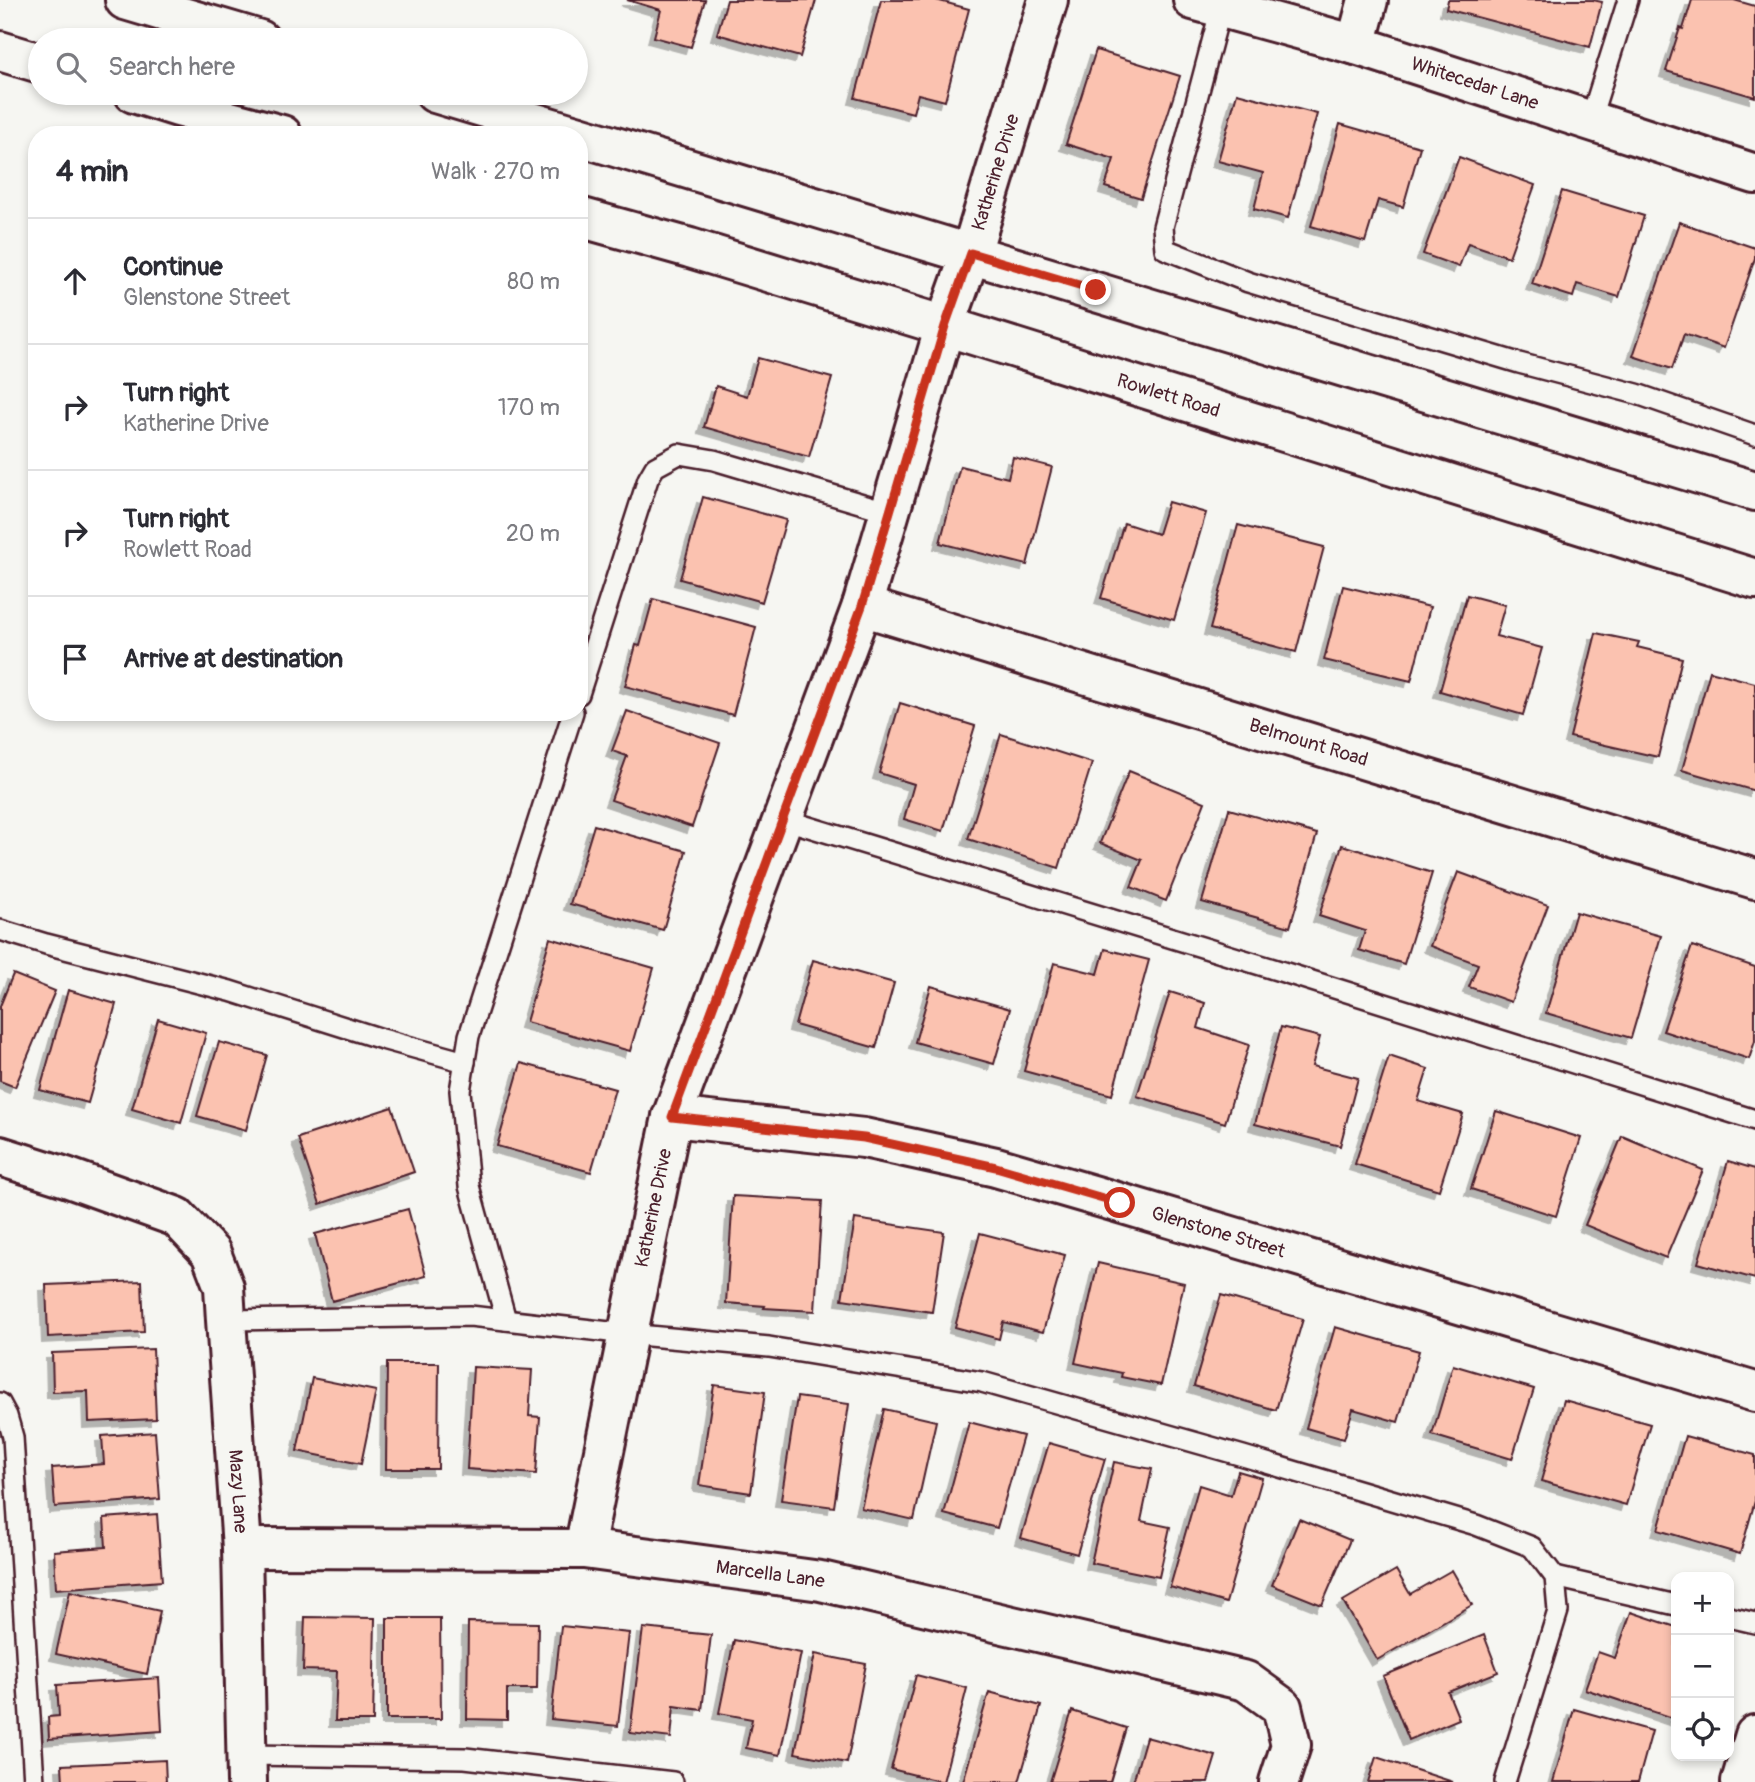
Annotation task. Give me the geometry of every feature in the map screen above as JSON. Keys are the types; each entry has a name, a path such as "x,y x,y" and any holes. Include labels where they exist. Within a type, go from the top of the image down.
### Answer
{"street":[{"path":"125,0 193,28"},
{"name":"Katherine Drive","path":"584,1549 672,1117 862,606 945,326 971,253 1048,0"},
{"path":"1356,46 1368,0"},
{"name":"Whitecedar Lane","path":"1207,4 1356,46 1755,174"},
{"path":"0,51 28,59"},
{"path":"195,105 256,126"},
{"path":"476,105 547,126"},
{"path":"588,138 1755,491"},
{"name":"Rowlett Road","path":"588,220 945,326 1755,579"},
{"name":"Belmount Road","path":"862,606 1755,879"},
{"name":"Glenstone Street","path":"672,1117 864,1138 996,1167 1755,1392"},
{"name":"Mazy Lane","path":"0,1156 177,1217 211,1253 224,1287 242,1548 247,1768"},
{"name":"Marcella Lane","path":"242,1548 584,1549 821,1581 1246,1681 1282,1707 1291,1745 1279,1782"},
{"path":"1741,1782 1755,1735"}],"lane":[{"path":"1590,121 1628,0"},
{"path":"1207,4 1163,227 1165,249 1248,282 1519,363 1637,394 1755,435"},
{"path":"588,666 648,480 655,467 679,454 714,460 890,512"},
{"path":"506,1320 469,1186 460,1091 469,1036 570,721"},
{"path":"783,819 1755,1120"},
{"path":"0,930 230,991 465,1062"},
{"path":"226,1320 470,1316 769,1347 982,1382 1476,1525 1532,1547 1555,1577 1558,1611 1505,1782"},
{"path":"0,1403 8,1416 13,1437 34,1782"},
{"path":"1555,1577 1671,1604"},
{"path":"1734,1618 1755,1623"},
{"path":"247,1768 464,1758 673,1782"}],"building":[{"path":"627,0 705,0 691,47 654,37 661,10"},
{"path":"727,0 816,0 800,57 717,34"},
{"path":"881,0 936,0 969,9 945,101 918,94 913,113 855,98"},
{"path":"1448,0 1602,2 1590,47 1446,9"},
{"path":"1692,0 1734,0 1755,6 1755,97 1666,71"},
{"path":"1096,50 1180,76 1141,198 1105,187 1114,159 1066,144"},
{"path":"1237,93 1317,114 1288,218 1254,209 1263,173 1218,161"},
{"path":"1340,124 1420,147 1403,207 1378,200 1365,242 1311,226"},
{"path":"1459,157 1535,185 1509,257 1468,243 1459,267 1423,254"},
{"path":"1562,191 1644,216 1619,297 1577,284 1573,297 1532,284"},
{"path":"1679,222 1755,248 1755,258 1724,348 1684,334 1672,369 1633,356"},
{"path":"758,358 832,378 809,457 704,427 716,386 747,396"},
{"path":"1013,457 1052,467 1027,565 940,543 960,466 1008,478"},
{"path":"703,497 786,520 762,602 680,579"},
{"path":"1168,502 1206,513 1174,620 1101,598 1124,523 1158,534"},
{"path":"1238,525 1324,547 1296,652 1210,629"},
{"path":"1343,586 1430,607 1411,681 1324,660"},
{"path":"1467,595 1505,605 1496,636 1542,648 1523,715 1440,691"},
{"path":"653,599 756,627 733,715 625,686"},
{"path":"1596,633 1639,642 1637,647 1682,658 1658,757 1570,737"},
{"path":"1710,671 1755,683 1755,791 1682,770"},
{"path":"900,703 975,726 943,831 904,819 914,784 879,773"},
{"path":"627,711 720,743 692,827 611,800 627,756 612,751"},
{"path":"1001,734 1092,763 1059,868 968,839"},
{"path":"1129,771 1205,802 1166,901 1131,887 1142,860 1100,843"},
{"path":"1229,809 1317,834 1290,927 1202,902"},
{"path":"594,825 686,851 663,930 570,904"},
{"path":"1342,845 1432,873 1404,964 1359,950 1365,931 1319,916"},
{"path":"1458,872 1548,905 1511,1002 1469,987 1478,964 1430,946"},
{"path":"1576,912 1661,936 1631,1038 1546,1013"},
{"path":"550,938 654,968 630,1051 526,1022"},
{"path":"1692,946 1755,967 1755,1041 1749,1059 1663,1031"},
{"path":"1105,949 1149,960 1112,1095 1024,1071 1054,963 1098,974"},
{"path":"813,960 894,983 876,1048 795,1025"},
{"path":"13,974 55,991 15,1087 0,1081 0,1006"},
{"path":"931,986 1010,1009 994,1064 915,1042"},
{"path":"68,990 116,1004 88,1103 40,1090"},
{"path":"1170,992 1205,1003 1198,1028 1249,1045 1225,1123 1137,1096"},
{"path":"158,1019 206,1033 181,1123 132,1109"},
{"path":"1281,1027 1320,1037 1312,1066 1358,1078 1340,1146 1255,1124"},
{"path":"219,1042 267,1055 246,1130 197,1116"},
{"path":"1389,1056 1428,1069 1418,1101 1463,1114 1439,1190 1355,1164"},
{"path":"521,1063 615,1089 591,1172 497,1146"},
{"path":"392,1107 414,1172 320,1204 298,1138"},
{"path":"1496,1111 1581,1138 1556,1216 1471,1189"},
{"path":"1622,1136 1703,1170 1666,1258 1585,1225"},
{"path":"1728,1161 1755,1169 1755,1279 1698,1263"},
{"path":"733,1196 822,1201 815,1311 726,1303"},
{"path":"408,1209 426,1276 332,1301 315,1234"},
{"path":"855,1219 944,1232 932,1312 842,1299"},
{"path":"980,1233 1065,1255 1043,1332 1003,1322 999,1339 955,1327"},
{"path":"1098,1263 1184,1283 1161,1385 1121,1377 1122,1373 1075,1363"},
{"path":"142,1281 144,1332 48,1337 46,1285"},
{"path":"1221,1295 1303,1319 1276,1410 1194,1386"},
{"path":"1335,1327 1419,1351 1398,1422 1353,1409 1344,1439 1306,1428"},
{"path":"153,1349 156,1419 89,1422 88,1391 53,1392 52,1353"},
{"path":"387,1363 439,1363 438,1469 386,1469"},
{"path":"1453,1365 1534,1389 1512,1459 1432,1435"},
{"path":"473,1367 532,1370 529,1416 540,1417 536,1474 467,1469"},
{"path":"312,1378 376,1391 361,1464 297,1451"},
{"path":"714,1385 765,1392 751,1493 699,1485"},
{"path":"797,1397 849,1404 834,1507 781,1500"},
{"path":"1564,1400 1650,1424 1626,1505 1541,1481"},
{"path":"884,1409 936,1421 914,1520 861,1508"},
{"path":"969,1422 1023,1436 997,1528 944,1514"},
{"path":"155,1432 160,1499 55,1507 52,1468 104,1464 102,1436"},
{"path":"1685,1436 1755,1455 1755,1501 1740,1554 1658,1530"},
{"path":"1049,1443 1105,1459 1077,1554 1021,1538"},
{"path":"1114,1462 1152,1469 1141,1521 1170,1527 1159,1577 1091,1563"},
{"path":"1238,1471 1262,1478 1226,1603 1170,1587 1199,1485 1231,1495"},
{"path":"157,1514 162,1581 56,1589 54,1551 106,1547 104,1518"},
{"path":"1299,1519 1350,1540 1322,1605 1272,1585"},
{"path":"1396,1570 1410,1594 1452,1570 1472,1605 1377,1660 1343,1601"},
{"path":"70,1591 160,1611 147,1674 56,1654"},
{"path":"1631,1612 1671,1625 1671,1718 1585,1689 1598,1652 1615,1658"},
{"path":"305,1617 375,1618 373,1721 335,1721 337,1671 303,1670"},
{"path":"387,1618 440,1618 441,1719 387,1719"},
{"path":"468,1622 538,1623 537,1689 507,1689 507,1720 467,1719"},
{"path":"561,1626 629,1633 618,1726 551,1719"},
{"path":"643,1628 711,1635 702,1710 674,1706 671,1738 630,1733"},
{"path":"1484,1635 1498,1672 1448,1692 1459,1719 1409,1740 1383,1676"},
{"path":"734,1640 801,1653 780,1755 746,1748 752,1719 719,1713"},
{"path":"815,1654 866,1664 847,1763 795,1753"},
{"path":"916,1675 967,1688 943,1782 891,1769"},
{"path":"159,1678 162,1731 49,1739 48,1717 59,1716 57,1685"},
{"path":"989,1692 1041,1706 1019,1782 963,1782"},
{"path":"1574,1709 1652,1731 1638,1782 1553,1782"},
{"path":"1072,1711 1126,1728 1110,1782 1050,1782"},
{"path":"1146,1737 1216,1756 1208,1782 1133,1782"},
{"path":"1376,1757 1453,1782 1368,1782"},
{"path":"165,1760 166,1782 63,1782 62,1765"}],"route":[{"path":"1096,290 971,253 945,326 862,606 672,1117 864,1138 996,1167 1120,1203"}]}
